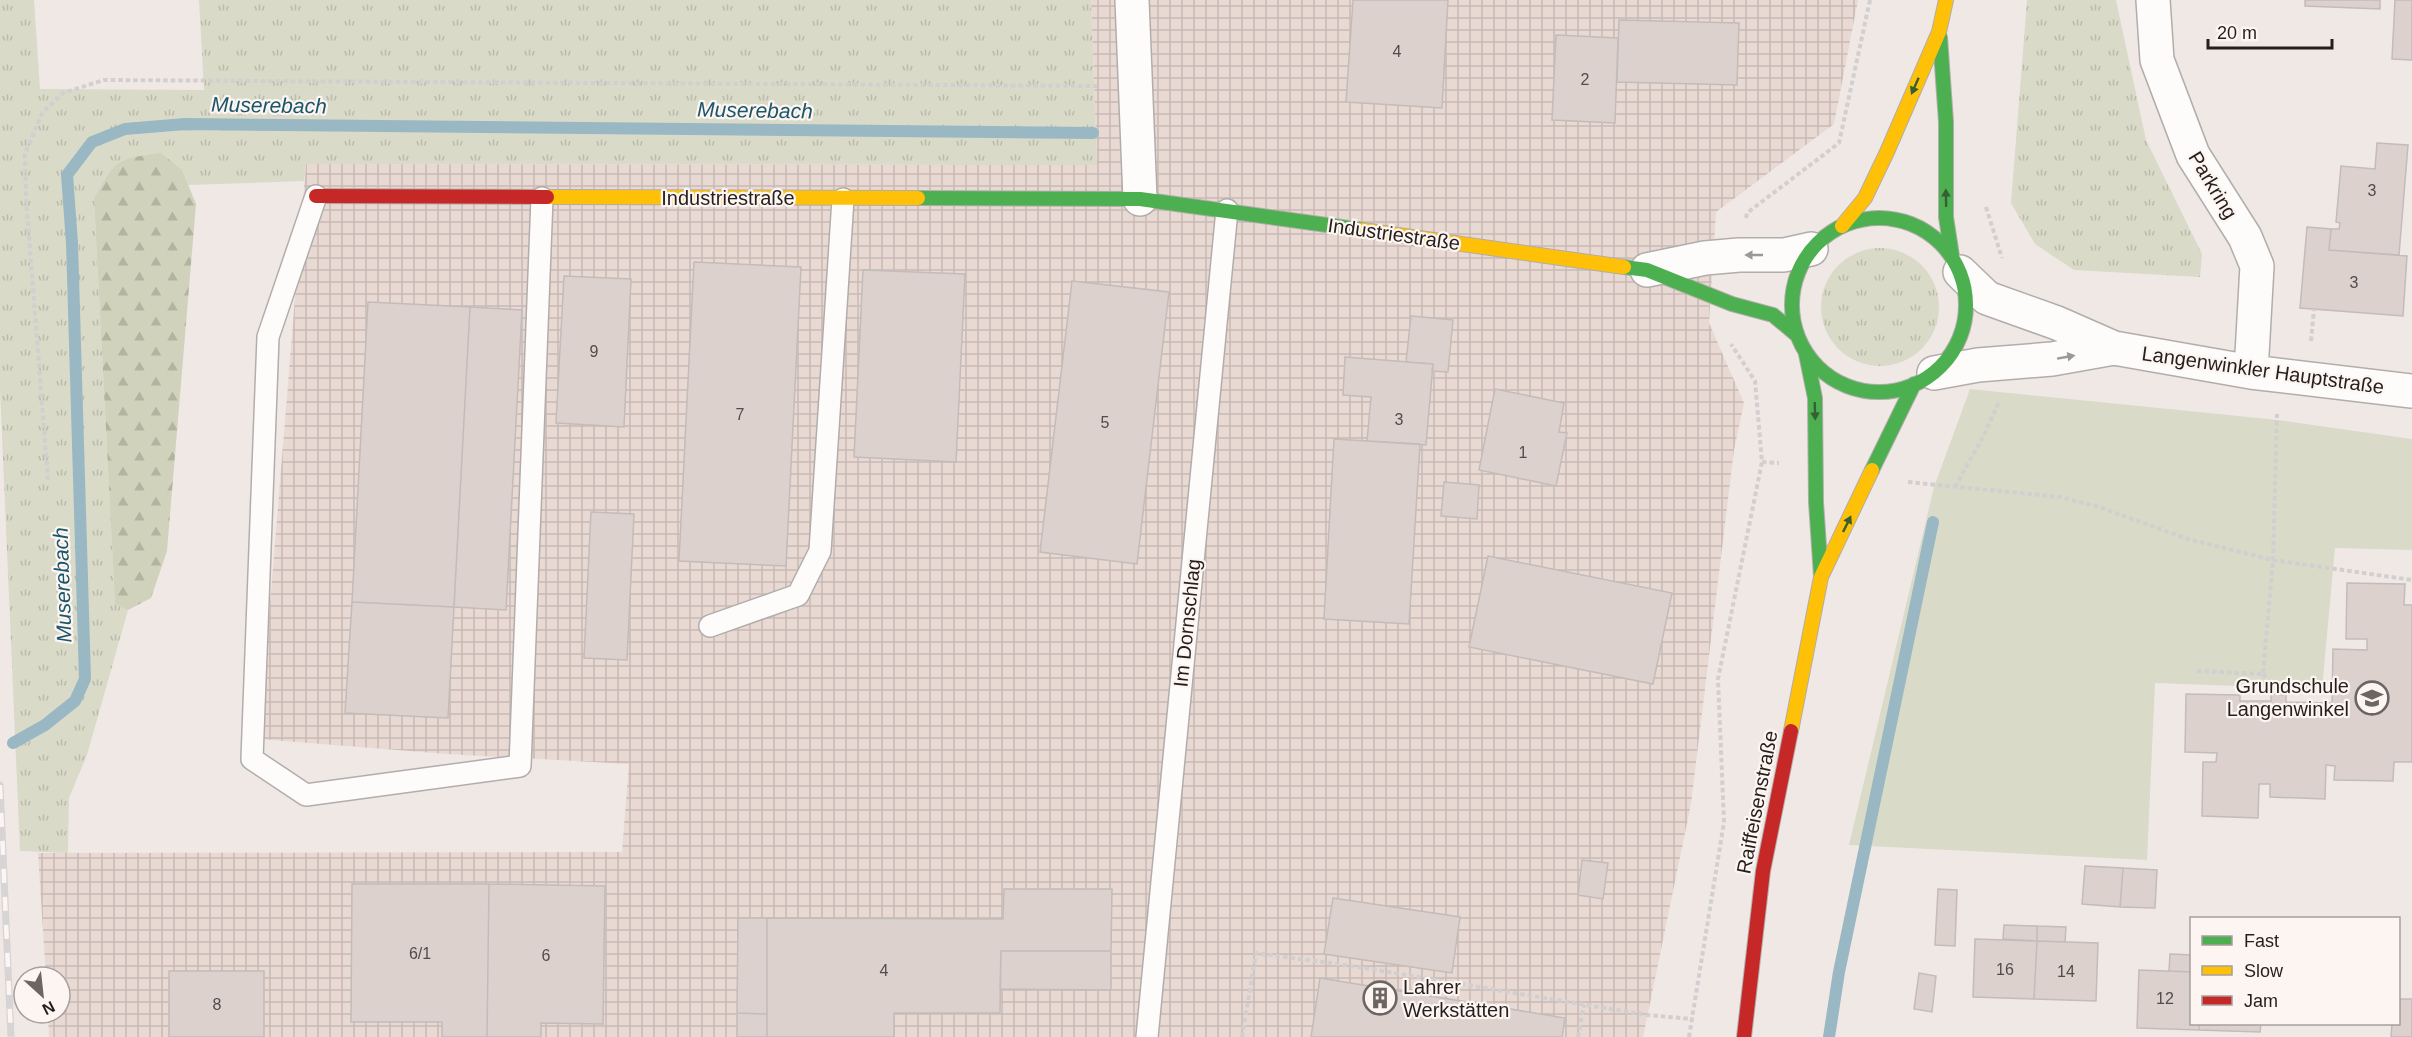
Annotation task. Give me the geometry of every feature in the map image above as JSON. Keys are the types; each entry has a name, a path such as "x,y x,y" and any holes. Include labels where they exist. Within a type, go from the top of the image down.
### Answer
{"street":[{"path":"1132,0 1140,199"},
{"path":"1842,225 1865,198 1940,32 1946,0"},
{"name":"Parkring","path":"2153,0 2157,60 2193,155 2245,237 2257,266 2264,374"},
{"path":"1940,32 1946,122 1946,217 1956,264 1966,294 1966,316 1960,338 1949,356 1924,378 1896,391 1875,392 1855,389 1836,381 1819,369 1806,354 1797,335 1792,312 1793,289 1799,268 1811,249 1842,225 1866,218 1890,218 1915,225 1935,238 1956,264"},
{"name":"Industriestraße","path":"316,196 1140,199 1647,270 1732,304 1773,315 1797,335"},
{"name":"Industriestraße","path":"1647,270 1705,258 1784,255 1811,249"},
{"name":"Langenwinkler Hauptstraße","path":"1956,264 1987,298 2057,323 2114,348 2264,374 2412,391"},
{"name":"Langenwinkler Hauptstraße","path":"1924,378 1978,365 2052,359 2114,348"},
{"name":"Raiffeisenstraße","path":"1806,354 1815,398 1816,502 1821,577"},
{"name":"Raiffeisenstraße","path":"1744,1037 1763,871 1821,577 1891,428 1924,378"}],"lane":[{"path":"316,196 268,337 252,759 306,795 520,766 542,198"},
{"path":"710,626 798,595 820,551 843,199"},
{"name":"Im Dornschlag","path":"1147,1037 1227,210"}],"path":[{"path":"1839,143 1870,0"},
{"path":"48,480 26,198 26,153 42,113 63,93 104,80 1136,86"},
{"path":"1689,1037 1724,822 1718,679 1762,462 1755,381 1725,333 1732,304"},
{"path":"2313,324 2314,309"},
{"path":"2017,361 1984,435 1955,487 2060,497 2099,507 2188,538 2272,560 2412,580"},
{"path":"2264,374 2272,560 2263,674 2279,695"},
{"path":"2197,671 2263,674"},
{"path":"1242,1037 1256,953 1352,966 1647,1015 1692,1019"},
{"path":"1578,1037 1584,1005"}],"shaded area":[{"path":"1091,0 1858,0 1834,124 1716,212 1709,323 1744,403 1734,450 1691,804 1643,1037 49,1037 48,1025 72,1025 72,965 45,965 38,853 622,852 629,764 447,754 259,739 306,164 1097,165"}],"green space":[{"path":"0,0 34,0 40,89 204,90 199,0 1091,0 1097,165 306,164 304,181 188,185 182,170 94,199 115,604 128,610 87,755 69,798 68,853 20,851 0,390"},
{"path":"2027,0 2116,0 2146,140 2202,254 2200,277 2074,270 2035,244 2011,203"},
{"path":"161,153 182,170 196,204 167,551 151,598 128,610 115,604 94,199 107,176 119,163 135,157"},
{"path":"1880,248 1903,252 1922,265 1935,284 1939,307 1935,330 1922,349 1903,362 1880,366 1857,362 1838,349 1825,330 1821,307 1825,284 1838,265 1857,252"},
{"path":"1970,389 2278,420 2412,439 2412,550 2335,548 2322,689 2155,683 2147,860 1849,845 1934,487"}],"building":[{"path":"1353,0 1448,0 1442,108 1346,102"},
{"path":"2305,0 2380,0 2380,9 2305,6"},
{"path":"2395,0 2412,0 2412,60 2392,59"},
{"path":"1619,20 1739,23 1737,85 1617,82"},
{"path":"1556,35 1618,38 1615,123 1552,120"},
{"path":"2377,143 2408,145 2399,255 2329,250 2331,229 2339,229 2340,223 2336,222 2341,166 2375,169"},
{"path":"2307,227 2331,229 2329,250 2407,256 2403,316 2300,308"},
{"path":"694,262 801,267 786,566 679,561"},
{"path":"863,270 965,274 956,462 854,457"},
{"path":"564,276 631,279 624,427 556,423"},
{"path":"1072,281 1169,292 1137,564 1040,552"},
{"path":"368,302 470,307 454,607 352,602"},
{"path":"470,307 522,310 506,610 454,607"},
{"path":"1411,316 1453,320 1448,372 1432,371 1433,364 1406,362"},
{"path":"1345,357 1433,364 1426,445 1367,441 1371,397 1343,395"},
{"path":"1495,389 1564,403 1559,432 1567,433 1556,486 1479,470"},
{"path":"1334,439 1420,444 1409,624 1324,619"},
{"path":"1444,482 1479,485 1477,519 1441,516"},
{"path":"591,512 634,514 627,660 584,658"},
{"path":"1488,556 1672,593 1653,684 1469,647"},
{"name":"Grundschule Langenwinkel","path":"2347,583 2405,584 2404,605 2412,605 2412,762 2394,762 2393,781 2334,780 2335,766 2326,765 2325,799 2270,797 2270,784 2259,784 2258,818 2202,816 2203,762 2216,762 2217,753 2185,752 2186,694 2240,695 2240,701 2271,701 2271,694 2286,695 2286,702 2332,703 2333,649 2367,650 2367,639 2346,639"},
{"path":"352,602 454,607 448,718 345,713"},
{"path":"1582,860 1608,863 1603,899 1578,895"},
{"path":"2085,866 2123,868 2120,907 2082,904"},
{"path":"2123,868 2157,870 2155,908 2120,907"},
{"path":"352,884 489,884 487,1037 442,1037 442,1022 351,1022"},
{"path":"489,884 605,886 603,1024 541,1023 541,1037 487,1037"},
{"path":"1004,889 1112,889 1111,951 1001,951 1000,1013 894,1013 894,1037 767,1037 767,918 1003,919"},
{"path":"1938,889 1957,890 1955,946 1935,945"},
{"path":"1333,898 1460,917 1452,973 1324,954"},
{"path":"738,918 767,918 767,1014 737,1013"},
{"path":"2004,925 2037,926 2037,941 2003,939"},
{"path":"2037,926 2066,927 2065,942 2037,941"},
{"path":"1975,939 2037,941 2034,999 1973,997"},
{"path":"2037,941 2098,943 2096,1001 2034,999"},
{"path":"1001,951 1111,951 1111,990 1000,989"},
{"path":"2170,954 2190,955 2190,972 2169,971"},
{"path":"2139,970 2190,972 2190,1025 2199,1025 2199,1030 2137,1028"},
{"path":"169,971 264,971 264,1037 169,1037"},
{"path":"1919,973 1936,976 1932,1012 1914,1009"},
{"name":"Lahrer Werkstätten","path":"1320,978 1565,1018 1562,1037 1311,1037"},
{"path":"2400,999 2412,999 2412,1037 2391,1037 2392,1025 2400,1025"},
{"path":"737,1013 767,1014 767,1037 737,1037"},
{"path":"2199,1025 2261,1025 2260,1032 2199,1030"}],"waterway":[{"name":"Muserebach","path":"13,743 45,725 75,701 85,679 72,243 67,175 92,142 125,129 185,124 1093,133"},
{"path":"1829,1037 1839,972 1933,522"}],"railway":[{"path":"0,785 11,1037"}],"traffic: fast":[{"path":"1940,37 1946,122 1946,217 1952,256"},
{"path":"918,198 1140,199 1363,230"},
{"path":"1879,218 1912,225 1927,233 1940,244 1951,257 1959,272 1966,305 1959,338 1951,353 1940,366 1927,377 1912,385 1879,392 1846,385 1831,377 1818,366 1807,353 1799,338 1792,305 1799,272 1807,257 1818,244 1831,233 1846,225 1879,218"},
{"path":"1624,267 1647,270 1732,304 1773,315 1797,335"},
{"path":"1806,354 1815,398 1816,502 1821,576"},
{"path":"1872,470 1914,384"}],"traffic: slow":[{"path":"1842,226 1865,198 1887,152 1939,32 1946,0"},
{"path":"547,197 918,198"},
{"path":"1363,230 1624,267"},
{"path":"1791,731 1821,577 1872,470"}],"traffic: jam":[{"path":"316,196 547,197"},
{"path":"1744,1037 1763,871 1791,731"}],"place":[{"name":"Grundschule Langenwinkel","path":"2372,698"},
{"name":"Lahrer Werkstätten","path":"1380,998"}]}
